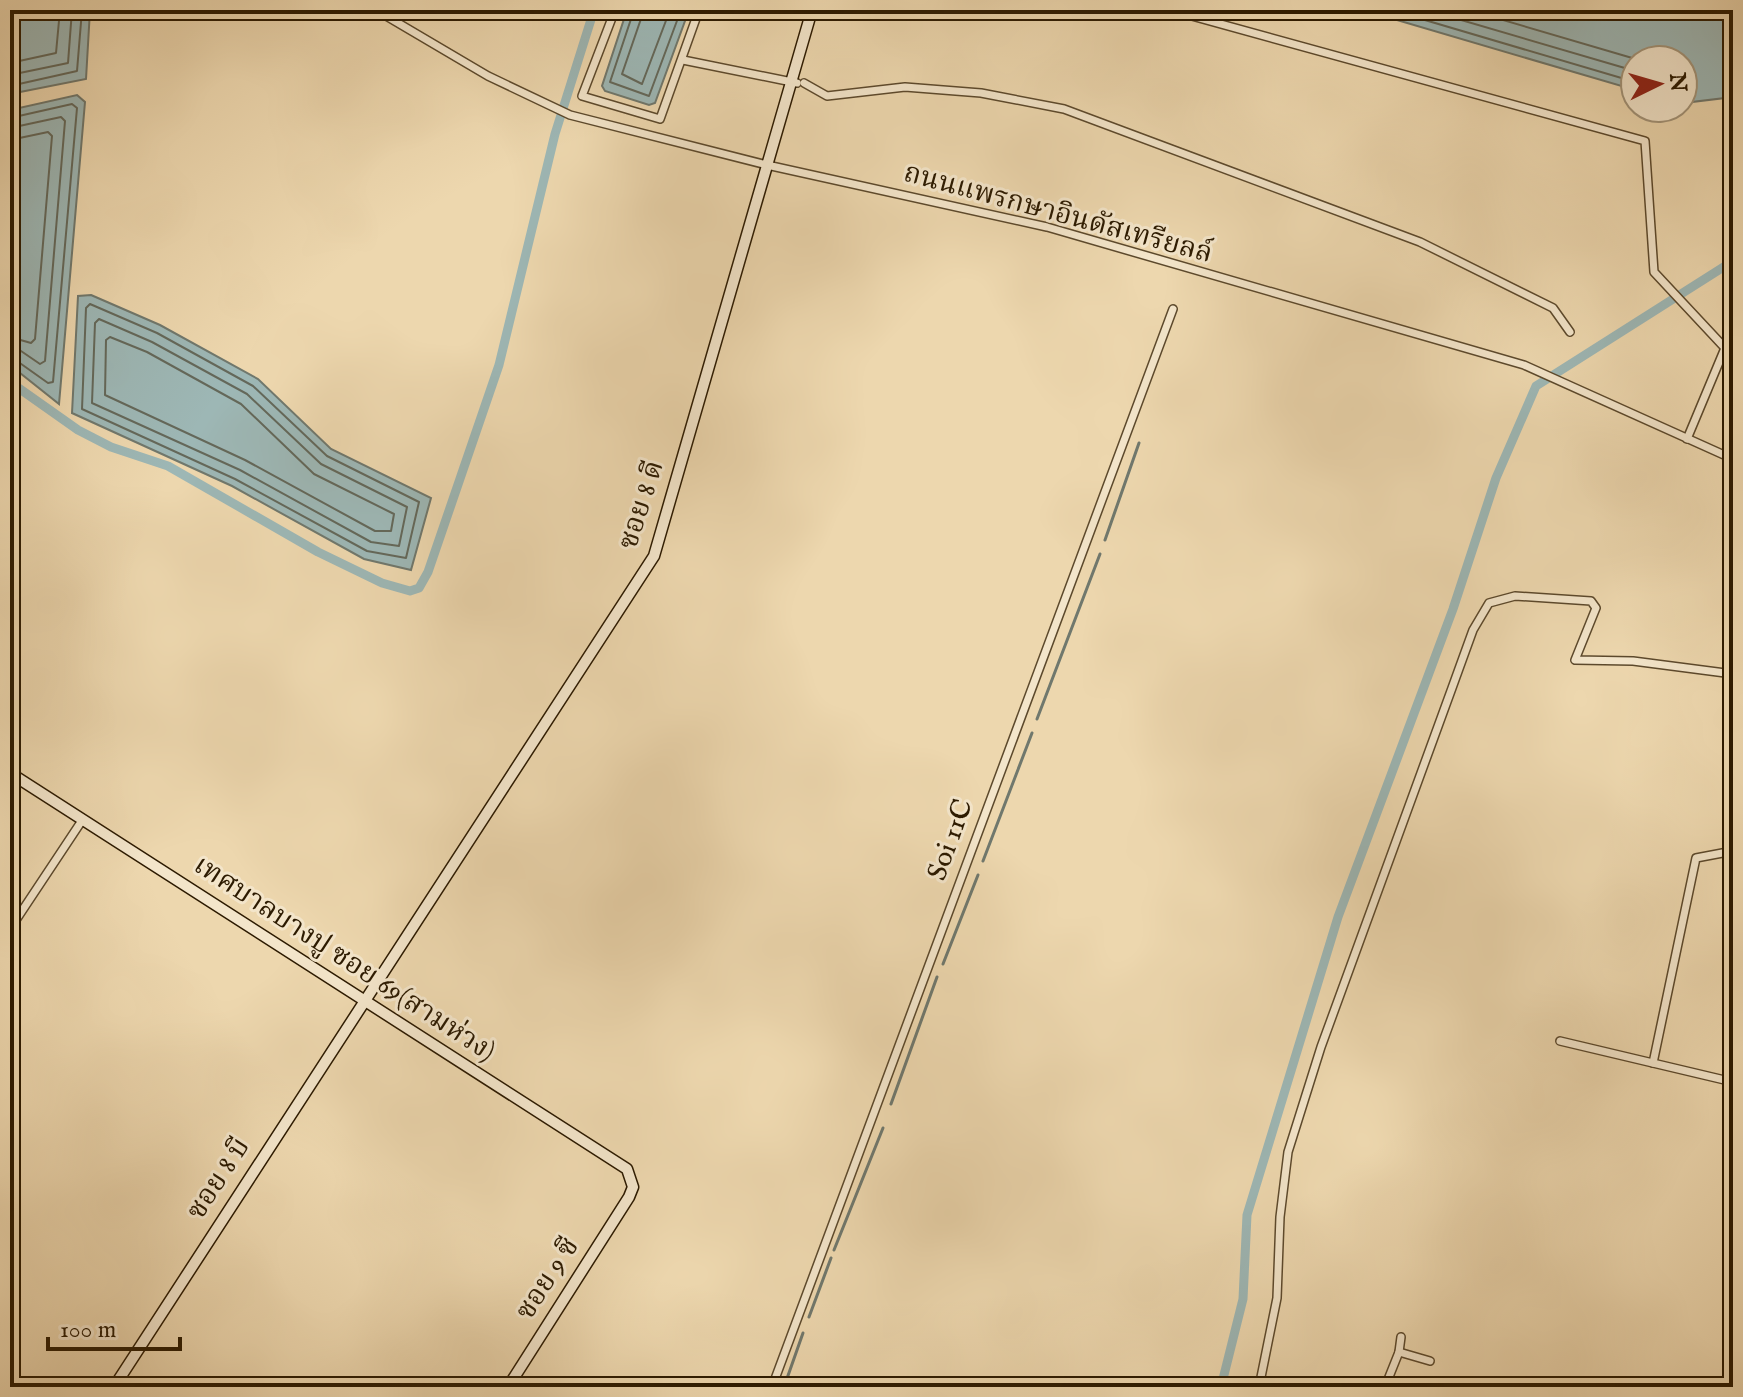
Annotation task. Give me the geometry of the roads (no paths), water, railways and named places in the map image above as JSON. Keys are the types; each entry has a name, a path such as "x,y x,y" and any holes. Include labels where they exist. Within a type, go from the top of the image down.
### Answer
{"street":[{"name":"ถนนแพรกษาอินดัสเทรียลล์","path":"376,10 488,76 570,115 767,165 1047,227 1530,368 1733,459"},
{"path":"615,10 582,96 660,119 699,10"},
{"name":"ซอย 8 ดี","path":"366,1000 480,819 654,556 767,165 797,83 812,10"},
{"path":"1170,10 1645,141 1654,272 1725,348 1687,439"},
{"path":"683,60 797,83 827,96 905,87 981,93 1064,109 1420,242 1553,308 1570,332"},
{"name":"Soi 11C","path":"772,1387 1173,309"},
{"path":"1259,1387 1277,1298 1280,1217 1288,1152 1321,1047 1473,630 1489,603 1515,596 1591,601 1596,608 1575,660 1633,661 1733,674"},
{"name":"เทศบาลบางปู ซอย 69(สามห่วง)","path":"10,773 627,1169 633,1187 629,1197"},
{"path":"10,929 83,819"},
{"path":"1653,1063 1696,858 1733,851"},
{"name":"ซอย 8 บี","path":"114,1387 366,1000"},
{"path":"1560,1041 1733,1082"},
{"name":"ซอย 9 ซี","path":"508,1387 629,1197"},
{"path":"1385,1387 1399,1352 1401,1337"},
{"path":"1399,1352 1430,1361"}],"water":[{"path":"10,10 90,10 86,79 10,94"},
{"path":"627,10 689,10 655,103 649,105 605,91 602,86"},
{"path":"1363,10 1733,10 1733,97 1699,101 1699,44 1619,44 1619,85"},
{"path":"77,95 85,102 59,404 10,365 10,110"},
{"path":"91,295 160,325 258,379 331,449 431,498 411,570 364,559 232,486 72,413 78,296"}],"waterway":[{"path":"10,382 78,430 111,447 168,466 318,552 382,583 410,591 419,588 428,572 499,365 555,134 594,10"},
{"path":"1221,1387 1243,1299 1247,1215 1338,917 1453,609 1496,478 1536,386 1733,261"},
{"path":"1105,540 1139,443"},
{"path":"1037,719 1100,554"},
{"path":"983,861 1032,733"},
{"path":"943,964 978,875"},
{"path":"891,1104 937,977"},
{"path":"834,1250 883,1128"},
{"path":"809,1317 831,1258"},
{"path":"784,1387 803,1333"}]}
